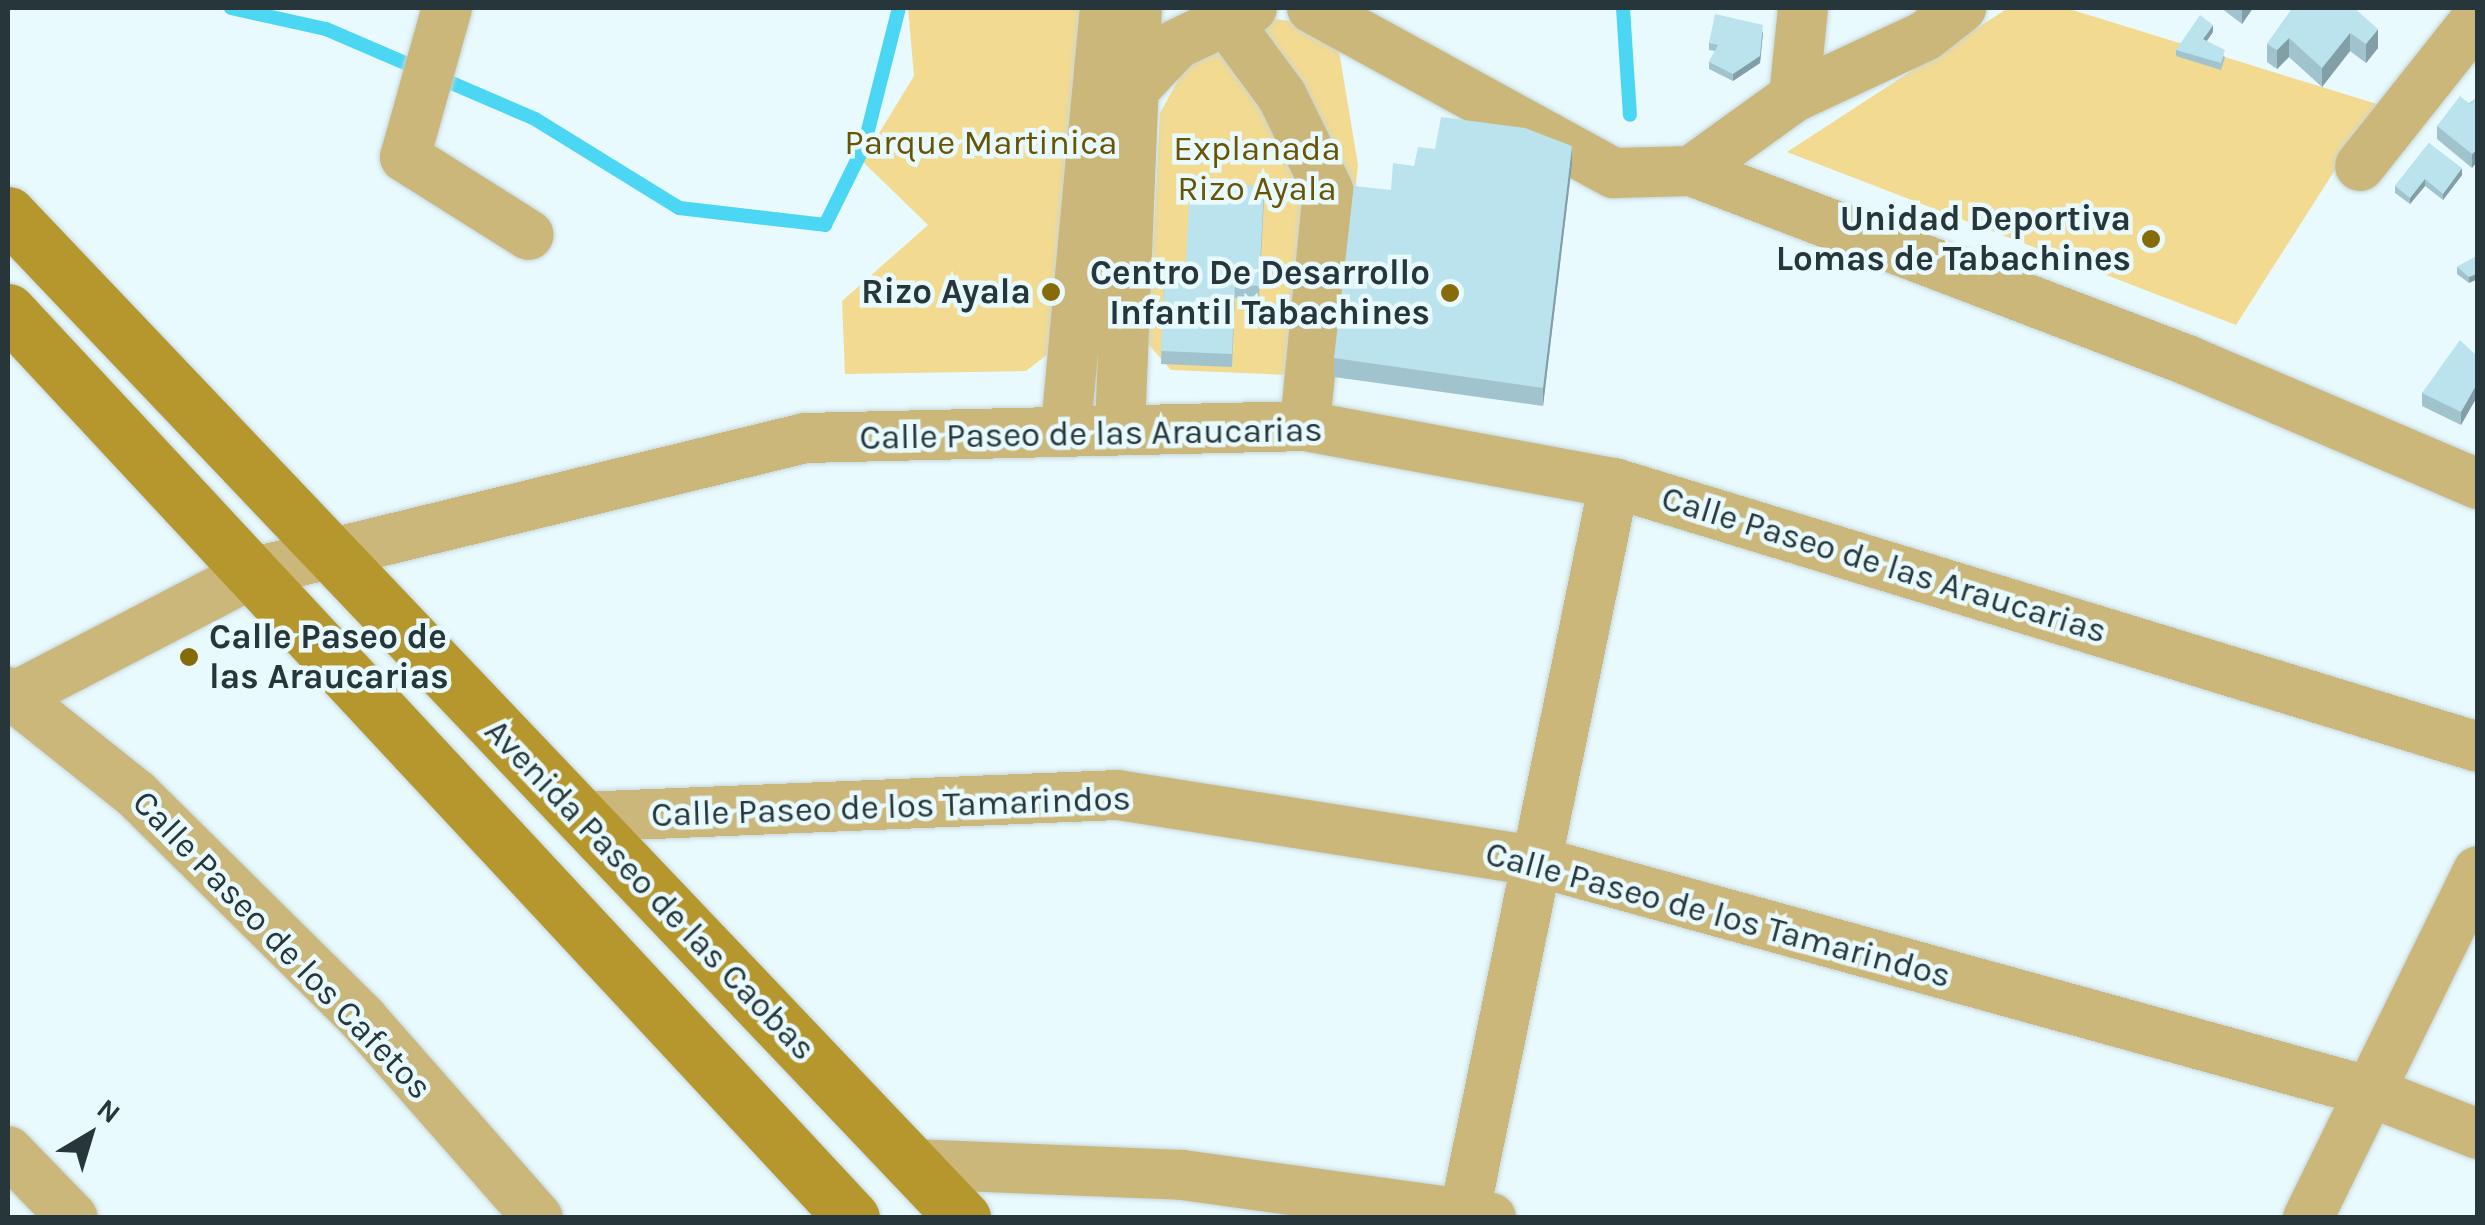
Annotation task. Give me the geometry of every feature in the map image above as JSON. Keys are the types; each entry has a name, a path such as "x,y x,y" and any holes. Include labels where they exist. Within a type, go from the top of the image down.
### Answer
{"main road":[{"name":"Avenida Paseo de las Caobas","path":"8,214 963,1218"},
{"name":"Avenida Paseo de las Caobas","path":"8,311 256,572 852,1218"}],"street":[{"path":"1066,427 1105,8"},
{"path":"1120,428 1138,8"},
{"path":"1312,8 1614,173 1691,171 2187,360 2478,484"},
{"path":"1794,96 1803,8"},
{"path":"1691,171 1794,96 1925,36 1961,8"},
{"path":"447,12 430,86 404,140 405,157 530,235"},
{"path":"1136,86 1178,44 1239,14 1282,96 1328,190 1304,426"},
{"path":"2360,166 2478,17"},
{"name":"Calle Paseo de las Araucarias","path":"10,696 256,572 328,550 806,438 1066,427 1304,426 1614,483 2478,747"},
{"path":"911,1164 1182,1175 1478,1214 1536,861 1614,483"},
{"name":"Calle Paseo de los Cafetos","path":"10,696 136,794 292,948 538,1218"},
{"name":"Calle Paseo de los Tamarindos","path":"580,818 1118,795 1536,861 2368,1091 2478,1134"},
{"path":"2308,1218 2478,871"},
{"path":"8,1151 73,1218"}],"green space":[{"name":"Parque Martinica","path":"908,8 1082,8 1057,347 1026,371 845,374 842,301 928,225 862,161 914,76"},
{"name":"Unidad Deportiva Lomas de Tabachines","path":"2008,8 2066,8 2377,104 2236,325 1787,152"},
{"name":"Explanada Rizo Ayala","path":"1275,19 1335,27 1358,165 1334,377 1171,370 1148,344 1160,113 1187,64 1227,32"}],"building":[{"path":"2293,8 2354,8 2378,29 2366,44 2350,33 2322,68 2289,38 2277,50 2267,44"},
{"path":"1715,14 1763,25 1760,56 1733,74 1709,62 1718,45 1709,43"},
{"path":"2200,15 2213,25 2203,39 2225,50 2221,63 2176,50"},
{"path":"2460,96 2470,104 2478,97 2478,148 2472,154 2437,126"},
{"name":"Centro De Desarrollo Infantil Tabachines","path":"1441,117 1525,128 1572,146 1543,388 1334,358 1354,186 1391,190 1393,163 1414,166 1418,147 1435,149"},
{"path":"2429,143 2462,168 2443,194 2425,179 2410,198 2395,186"},
{"path":"1190,182 1264,186 1259,286 1235,285 1232,354 1161,351 1164,281 1185,282"},
{"path":"2477,256 2478,273 2469,277 2457,267"},
{"path":"2460,340 2478,357 2478,382 2461,412 2422,393"}],"waterway":[{"path":"231,8 326,29 535,119 679,208 825,225 864,146 899,8"},
{"path":"1623,8 1630,115"}],"place":[{"name":"Unidad Deportiva Lomas de Tabachines","path":"2151,239"},
{"name":"Rizo Ayala","path":"1051,292"},
{"name":"Centro De Desarrollo Infantil Tabachines","path":"1450,293"},
{"name":"Calle Paseo de las Araucarias","path":"189,657"}]}
